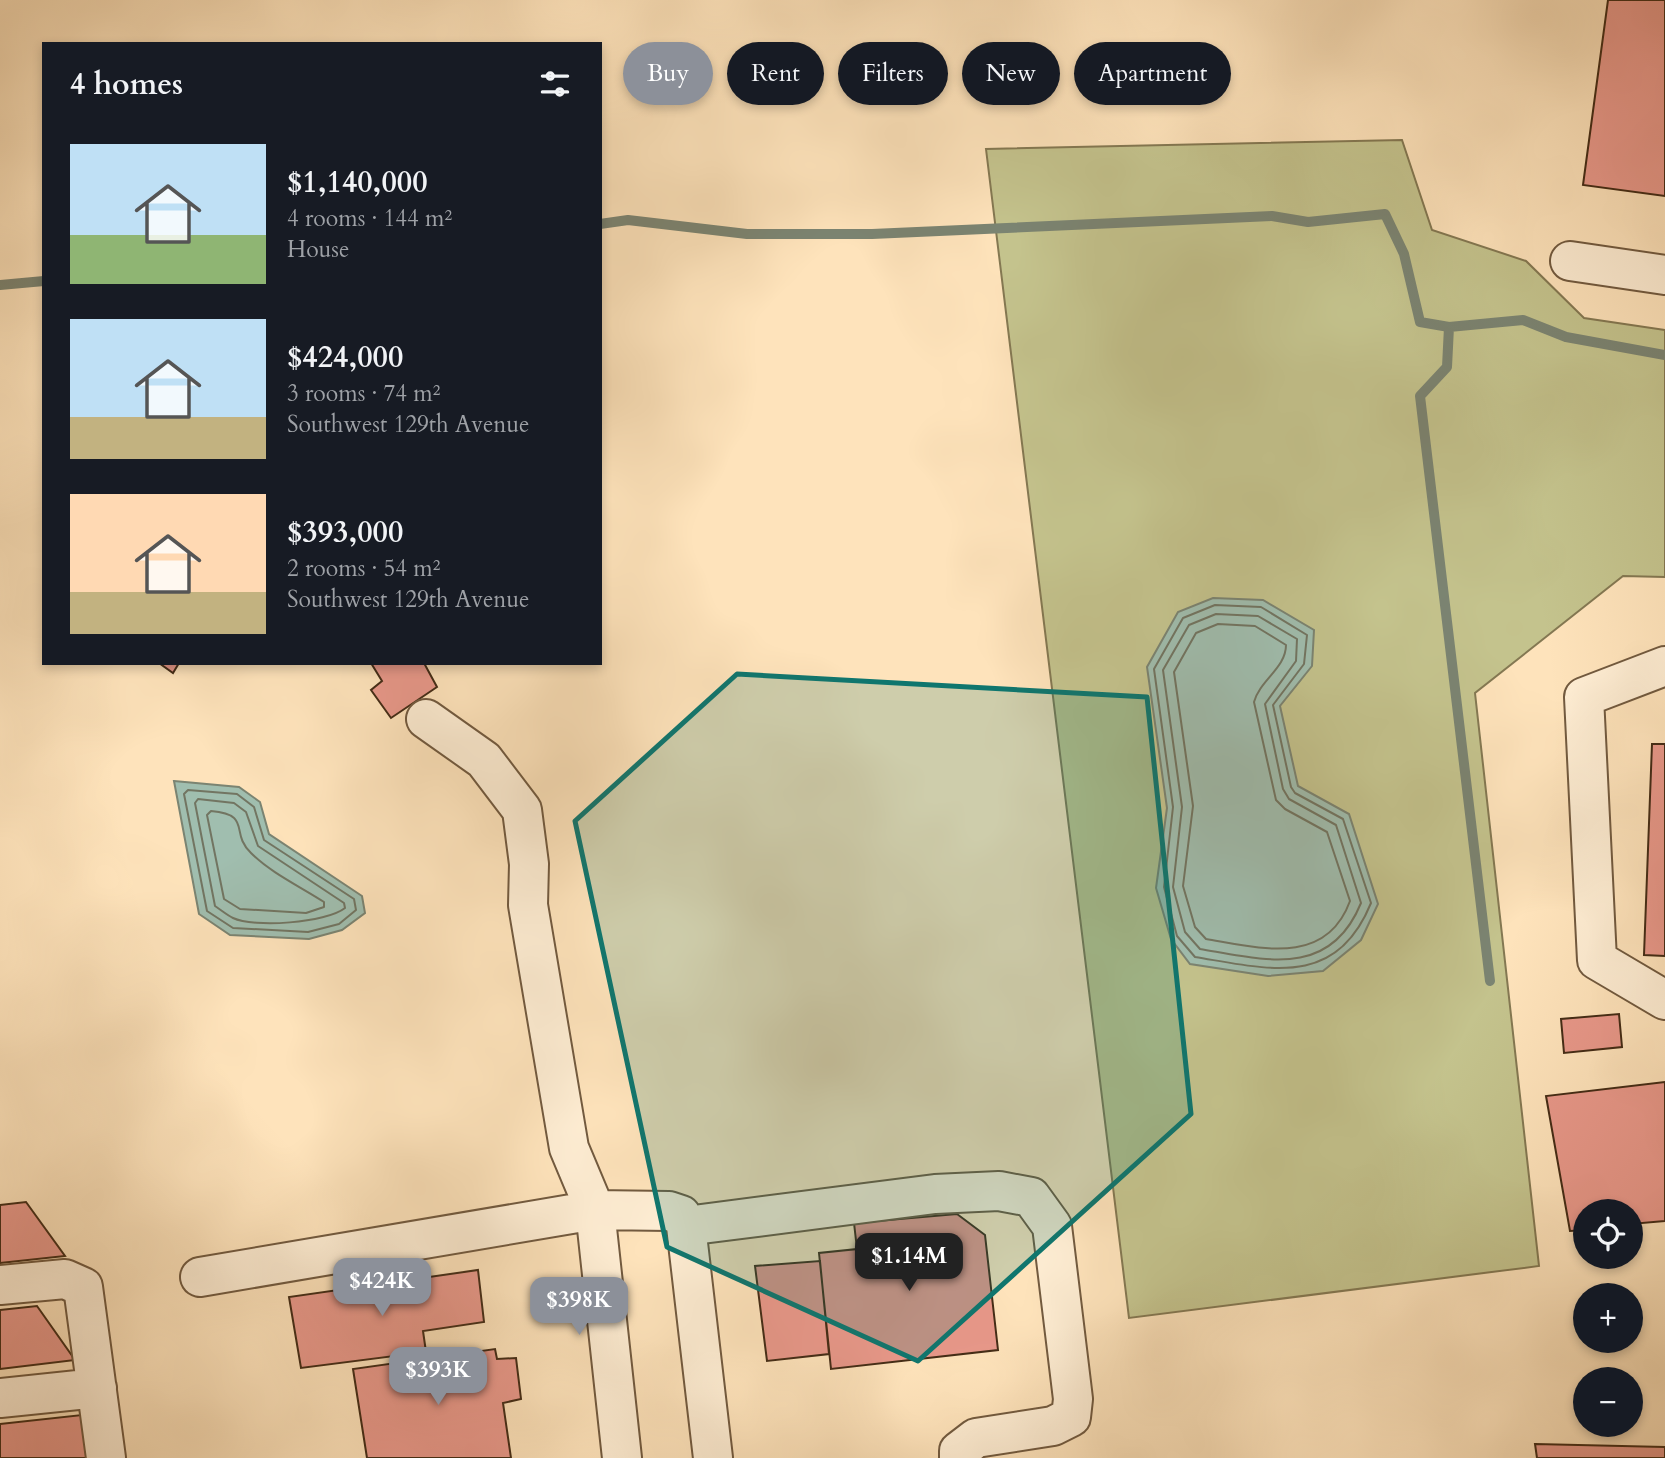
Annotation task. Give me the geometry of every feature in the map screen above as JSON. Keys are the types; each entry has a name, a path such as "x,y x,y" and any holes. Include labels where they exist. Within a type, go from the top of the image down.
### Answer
{"street":[{"path":"1570,261 1665,275"},
{"path":"1665,666 1584,697 1597,960 1665,1000"},
{"path":"426,719 484,760 522,810 529,864 528,905 569,1148 595,1210 622,1458"},
{"path":"685,1226 935,1194 999,1191 1031,1197 1052,1226 1073,1399 1071,1417 1054,1426 976,1438 959,1451 959,1458"},
{"path":"200,1277 595,1210 669,1211 681,1215 685,1226 713,1458"},
{"path":"0,1285 65,1279 83,1287 106,1458"},
{"path":"0,1398 97,1388"}],"highlighted area":[{"path":"737,674 1147,697 1191,1114 918,1361 667,1247 575,821"}],"shaded area":[{"path":"1402,140 1432,230 1526,261 1584,318 1665,330 1665,577 1623,576 1475,693 1539,1266 1129,1318 986,149"}],"water":[{"path":"1213,598 1263,600 1314,630 1312,666 1280,706 1298,786 1349,814 1378,904 1361,940 1323,971 1268,976 1190,964 1171,939 1156,888 1167,808 1147,667 1178,612"},
{"path":"174,781 239,787 260,802 269,834 362,896 365,913 342,930 309,939 230,935 199,914"}],"building":[{"path":"1608,0 1665,0 1665,196 1583,185"},
{"path":"162,665 178,665 173,673"},
{"path":"372,665 425,665 437,687 391,718 371,690 382,681"},
{"path":"1652,744 1665,744 1665,956 1644,955"},
{"path":"1619,1014 1622,1047 1564,1053 1561,1019"},
{"path":"1665,1082 1665,1221 1643,1223 1643,1199 1573,1199 1573,1231 1570,1231 1546,1096"},
{"path":"26,1202 65,1256 0,1263 0,1205"},
{"path":"957,1214 985,1235 998,1350 831,1369 819,1253 857,1249 854,1223"},
{"path":"820,1261 829,1354 767,1361 755,1266"},
{"path":"478,1270 484,1322 423,1331 426,1352 301,1368 289,1297"},
{"path":"37,1306 75,1360 0,1369 0,1310"},
{"path":"495,1349 497,1359 516,1358 521,1399 503,1403 511,1458 367,1458 353,1369"},
{"path":"91,1414 96,1458 0,1458 0,1424"},
{"path":"1535,1444 1665,1447 1665,1458 1537,1458"}],"waterway":[{"path":"602,224 628,220 747,234 872,234 1272,216 1308,222 1385,214 1404,254 1420,322 1449,327 1447,367 1420,396 1490,981"},
{"path":"0,285 42,281"},
{"path":"1449,327 1523,320 1566,337 1665,355"}]}
